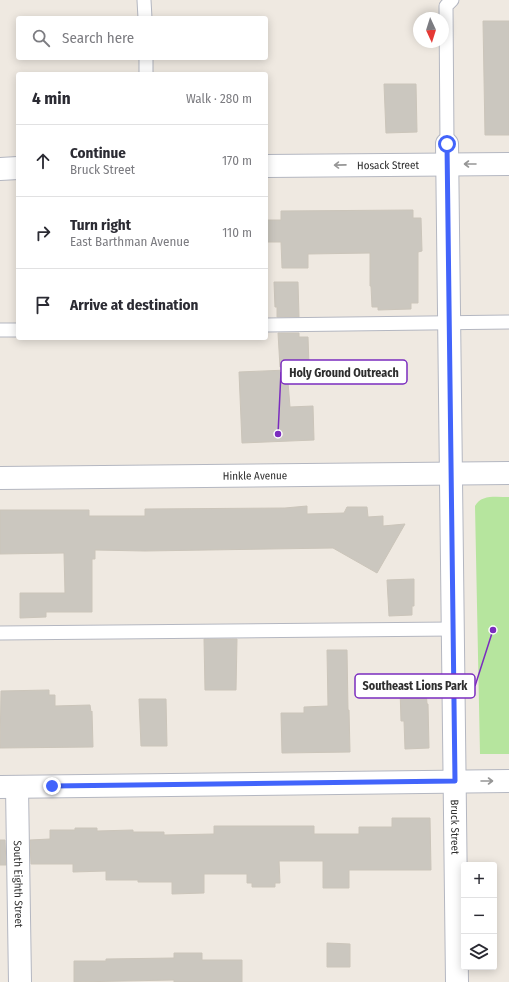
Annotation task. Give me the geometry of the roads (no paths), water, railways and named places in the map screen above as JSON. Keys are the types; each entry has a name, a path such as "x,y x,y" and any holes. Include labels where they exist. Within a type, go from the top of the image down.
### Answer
{"street":[{"name":"Hosack Street","path":"268,166 447,154 509,164"},
{"name":"Bruck Street","path":"447,154 457,982"},
{"path":"0,169 16,168"},
{"name":"Hinkle Avenue","path":"0,478 509,473"},
{"path":"9,787 509,781"},
{"name":"South Eighth Street","path":"9,787 20,982"}],"lane":[{"path":"144,0 145,16"},
{"path":"447,154 446,6 452,0"},
{"path":"146,60 146,72"},
{"path":"268,325 509,322"},
{"path":"0,330 16,330"},
{"path":"0,634 453,629"}],"place":[{"name":"Holy Ground Outreach","path":"278,434"},
{"name":"Southeast Lions Park","path":"493,630"}]}
